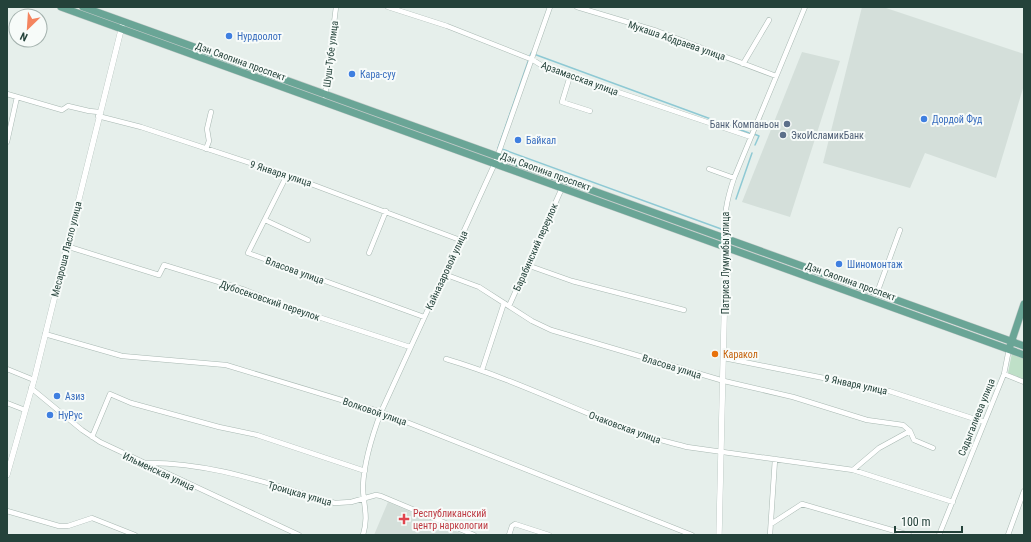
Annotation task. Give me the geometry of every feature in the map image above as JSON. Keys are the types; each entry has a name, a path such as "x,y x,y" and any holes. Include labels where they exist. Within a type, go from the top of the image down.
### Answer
{"main road":[{"name":"Дэн Сяопина проспект","path":"63,7 325,94 497,160 616,203 877,293 1024,346"},
{"name":"Дэн Сяопина проспект","path":"83,7 122,26 323,101 497,160 562,188 616,203"},
{"name":"Дэн Сяопина проспект","path":"726,242 1024,355"},
{"name":"Садыгалиева улица","path":"1009,349 1024,304"}],"street":[{"name":"Шуш-Тубе улица","path":"323,101 336,7"},
{"name":"Арзамасская улица","path":"388,7 447,26 533,60 544,67 751,137"},
{"name":"Кайназаровой улица","path":"363,535 367,518 363,487 370,440 410,347 497,160 533,60 550,7"},
{"name":"Мукаша Абдраева улица","path":"577,7 657,32 776,76"},
{"name":"Патриса Лумумбы улица","path":"719,535 724,381 726,242 724,224 726,202 734,178 805,7"},
{"path":"743,64 769,20"},
{"name":"Месароша Ласло улица","path":"7,475 34,380 66,246 122,26"},
{"path":"570,76 562,102 590,112"},
{"name":"9 Января улица","path":"7,94 62,110 68,106 99,114 287,175 460,240"},
{"path":"7,142 17,97"},
{"path":"206,149 209,140 207,129 210,112"},
{"path":"708,169 734,178"},
{"name":"Власова улица","path":"287,175 248,253 424,317"},
{"name":"Барабинский переулок","path":"509,306 562,188"},
{"path":"369,253 386,211"},
{"path":"265,220 308,240"},
{"path":"877,293 900,230"},
{"name":"Дубосековский переулок","path":"66,246 159,275 164,265 245,290 285,306 410,347"},
{"path":"527,265 572,281 684,310"},
{"name":"Власова улица","path":"444,274 479,287 551,330 724,381 793,397 867,420 903,425 910,431 914,440 933,448"},
{"path":"482,370 504,303"},
{"name":"Волковой улица","path":"45,334 122,356 226,365 381,412 692,535"},
{"name":"Садыгалиева улица","path":"939,535 1004,374 1009,349"},
{"name":"Очаковская улица","path":"446,358 482,370 633,432 688,447 853,470 953,502"},
{"name":"9 Января улица","path":"724,358 889,391 984,422"},
{"path":"7,369 34,380"},
{"path":"1004,374 1024,382"},
{"name":"Ильменская улица","path":"31,388 92,437 142,463 299,535"},
{"path":"92,437 110,394 131,403 219,427 257,435 365,471"},
{"path":"7,403 25,410"},
{"path":"853,470 879,448 910,431"},
{"path":"770,535 775,459"},
{"name":"Троицкая улица","path":"142,463 187,464 217,469 335,503 365,500 376,496 381,496 471,534"},
{"path":"1008,535 1024,491"},
{"path":"771,524 802,504 909,535"},
{"path":"7,511 60,526 68,526 92,518 135,535"},
{"path":"509,535 512,526 515,524 549,535"},
{"path":"885,535 887,529"}],"shaded area":[{"name":"Дордой Фуд","path":"862,7 883,7 1024,54 1024,85 996,178 925,153 910,188 823,163"},
{"path":"802,52 840,61 790,217 742,202"},
{"name":"Республиканский центр наркологии","path":"388,502 465,535 374,535"}],"green space":[{"path":"1012,353 1024,358 1024,379 1008,373"}],"waterway":[{"path":"498,148 531,53 749,133"},
{"path":"754,134 759,136 755,145"},
{"path":"502,149 724,230"},
{"path":"736,199 752,153"}],"place":[{"name":"Нурдоолот","path":"229,36"},
{"name":"Кара-суу","path":"352,74"},
{"name":"Дордой Фуд","path":"924,119"},
{"name":"Банк Компаньон","path":"787,124"},
{"name":"ЭкоИсламикБанк","path":"783,135"},
{"name":"Байкал","path":"518,140"},
{"name":"Шиномонтаж","path":"839,264"},
{"name":"Каракол","path":"715,354"},
{"name":"Азиз","path":"57,396"},
{"name":"НуРус","path":"50,415"},
{"name":"Республиканский центр наркологии","path":"404,519"}]}
